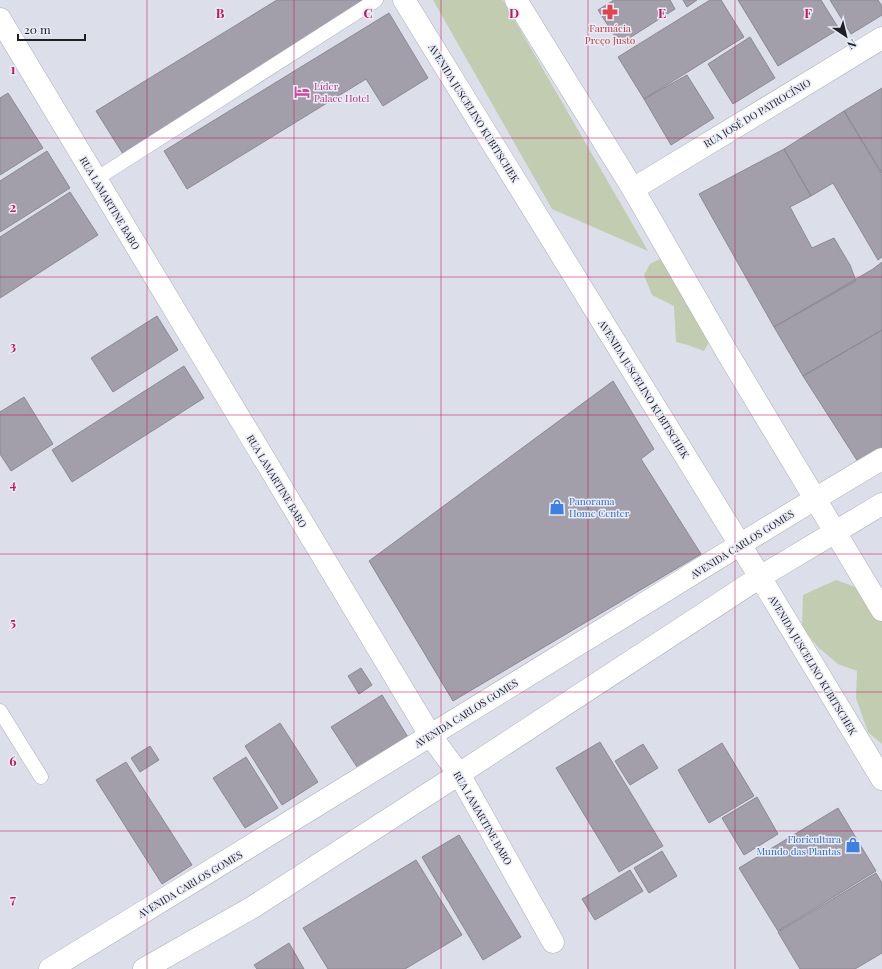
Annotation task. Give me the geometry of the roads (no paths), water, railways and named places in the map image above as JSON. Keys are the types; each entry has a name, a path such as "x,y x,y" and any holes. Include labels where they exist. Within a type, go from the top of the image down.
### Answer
{"street":[{"name":"AVENIDA JUSCELINO KUBITSCHEK","path":"404,0 760,577 882,778"},
{"path":"516,0 633,189 728,354 882,610"},
{"name":"RUA LAMARTINE BABO","path":"0,19 6,42 96,179 430,735 459,774 553,942"},
{"name":"RUA JOSÉ DO PATROCÍNIO","path":"633,189 882,38"},
{"name":"AVENIDA CARLOS GOMES","path":"50,969 882,459"},
{"path":"144,969 253,907 760,577 882,504"}],"lane":[{"path":"96,179 376,0"},
{"path":"0,710 41,777"}],"place":[{"name":"Farmácia Preço Justo","path":"610,12"},
{"name":"Líder Palace Hotel","path":"302,92"},
{"name":"Panorama Home Center","path":"557,507"},
{"name":"Floricultura Mundo das Plantas","path":"853,845"}]}
